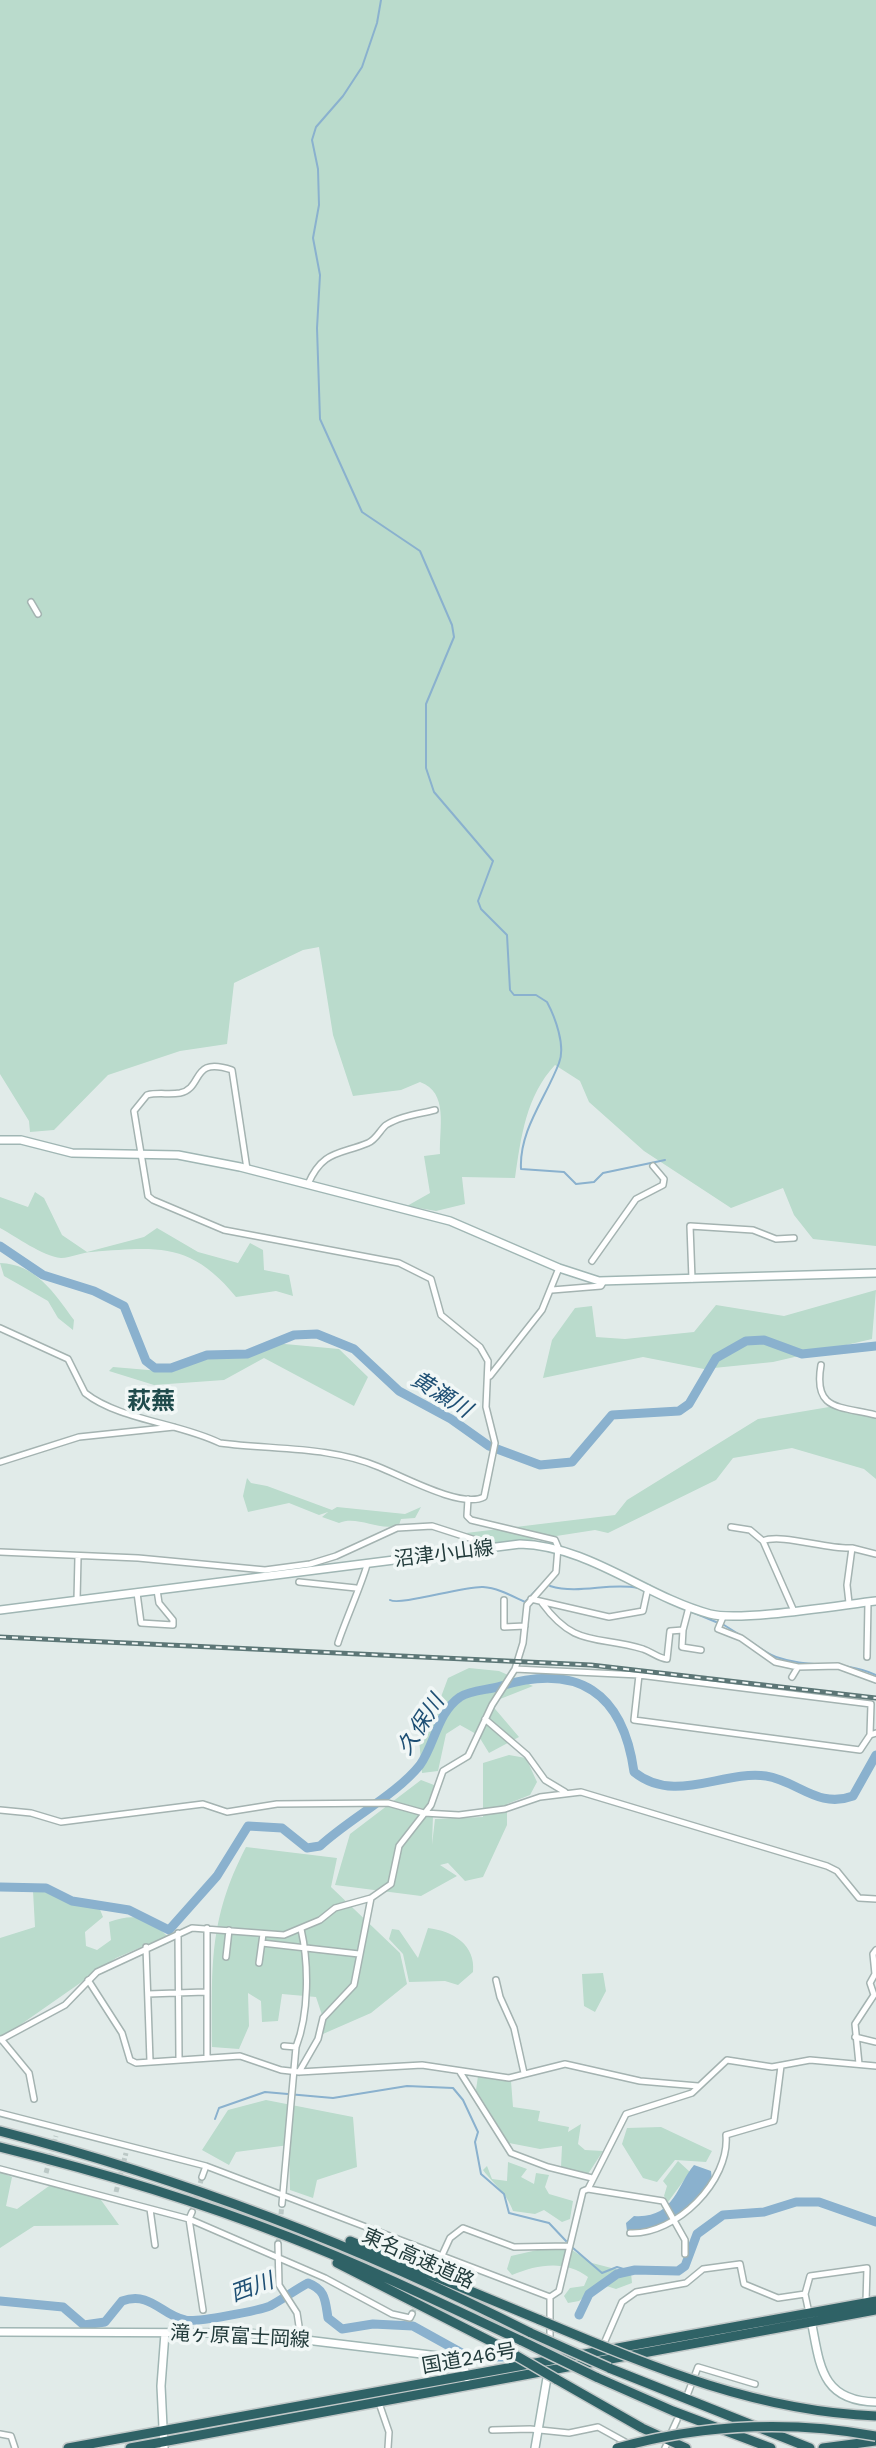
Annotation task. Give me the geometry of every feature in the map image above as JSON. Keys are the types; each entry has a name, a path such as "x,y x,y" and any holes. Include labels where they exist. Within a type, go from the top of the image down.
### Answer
{"highway":[{"name":"東名高速道路","path":"0,2131 188,2185 296,2224 609,2368 810,2448"},
{"name":"東名高速道路","path":"0,2147 184,2199 335,2255 596,2377 673,2411 771,2448"},
{"path":"188,2185 299,2220 715,2390 802,2409 876,2416"},
{"path":"184,2199 333,2261 551,2371 642,2428 686,2448"},
{"name":"国道246号","path":"68,2448 164,2441 551,2371 810,2318 871,2302"},
{"name":"国道246号","path":"130,2448 467,2378 551,2371 600,2352 876,2310"},
{"path":"617,2448 685,2432 741,2426 809,2426 876,2439"},
{"path":"823,2448 876,2439"}],"main road":[{"path":"0,1140 21,1140 72,1153 199,1157 450,1221 559,1268 604,1281 876,1273"},
{"name":"沼津小山線","path":"0,1610 265,1573 367,1564 520,1544 558,1547 689,1607 723,1617 872,1601"},
{"path":"810,2318 820,2366 831,2387 851,2400 876,2402"},
{"name":"滝ヶ原富士岡線","path":"0,2332 248,2333 455,2358 462,2361 467,2378"},
{"path":"164,2441 165,2333"},
{"path":"535,2448 551,2371"}],"street":[{"path":"31,602 38,614"},
{"path":"0,1328 68,1359 69,1366 90,1397 220,1443 354,1458 425,1488 480,1499 487,1492 495,1443 486,1407 489,1377 485,1352 441,1315 427,1275 399,1263 331,1253 212,1226 148,1196 134,1111 142,1099 153,1093 181,1093 190,1088 198,1072 207,1067 232,1070 247,1169"},
{"path":"308,1184 316,1166 332,1155 370,1143 385,1126 400,1118 435,1110"},
{"path":"592,1261 636,1199 663,1185 664,1179 653,1166"},
{"path":"692,1280 690,1226 753,1230 776,1239 794,1238"},
{"path":"489,1377 542,1310 559,1268"},
{"path":"552,1290 601,1286 604,1281"},
{"path":"821,1365 817,1388 820,1396 835,1406 876,1415"},
{"path":"0,1462 79,1437 177,1427"},
{"path":"34,2099 29,2073 0,2040 65,2005 88,1980 107,1966 192,1928 284,1935 301,1929 335,1908 371,1898 391,1884 399,1846 431,1805 443,1771 468,1756 485,1719 513,1672 531,1599 556,1572 558,1547 555,1540 471,1520 467,1516 468,1499"},
{"path":"0,1552 171,1560 265,1573 336,1556 397,1528 432,1526 497,1547"},
{"path":"731,1527 750,1530 763,1541 793,1609"},
{"path":"763,1541 778,1537 807,1545 852,1548 876,1554"},
{"path":"849,1603 852,1548"},
{"path":"77,1600 78,1557"},
{"path":"338,1643 356,1588 367,1572 367,1564"},
{"path":"299,1582 356,1588"},
{"path":"531,1599 609,1617 643,1611 648,1588"},
{"path":"137,1593 141,1623 173,1625 173,1620 159,1603 157,1590"},
{"path":"504,1600 504,1627 525,1626"},
{"path":"867,1657 872,1601"},
{"path":"542,1603 555,1622 576,1636 643,1649 662,1659 667,1659 670,1631 683,1630"},
{"path":"689,1607 682,1647 701,1650"},
{"path":"723,1617 718,1629 741,1638 775,1662 798,1667 838,1666 876,1680"},
{"path":"792,1677 798,1667"},
{"path":"513,1672 639,1675 871,1704 873,1734 860,1750 634,1720 639,1675"},
{"path":"485,1719 527,1755 545,1780 566,1793"},
{"path":"0,1810 31,1813 61,1822 203,1804 227,1812 264,1805 388,1803 424,1813 459,1815 581,1792 827,1866 837,1871 859,1898 876,1899"},
{"path":"296,2071 318,2039 323,2018 354,1985 371,1898"},
{"path":"207,1928 207,2056"},
{"path":"282,2204 296,2047 302,2033 305,1948 301,1929"},
{"path":"226,1957 229,1930"},
{"path":"178,1933 179,2058"},
{"path":"259,1963 263,1934"},
{"path":"262,1943 359,1954"},
{"path":"146,1947 150,2061"},
{"path":"859,2064 855,2024 874,1995 870,1983 875,1974 873,1954 876,1950"},
{"path":"88,1980 122,2033 130,2060 136,2063 207,2056 252,2058 296,2071 422,2065 509,2078 565,2064 640,2081 698,2086"},
{"path":"496,1980 514,2028 524,2073"},
{"path":"148,1994 205,1992"},
{"path":"855,2037 876,2042"},
{"path":"284,2046 296,2047"},
{"path":"588,2189 626,2114 692,2093 727,2060 781,2066 810,2060 876,2066"},
{"path":"630,2233 648,2234 676,2219 714,2182 723,2157 726,2135 774,2121 781,2066"},
{"path":"460,2072 511,2153 548,2167 592,2178"},
{"path":"0,2113 206,2166 283,2193 482,2273 543,2291 550,2297 551,2371"},
{"path":"56,2136 59,2126"},
{"path":"126,2153 129,2145"},
{"path":"202,2177 206,2166"},
{"path":"0,2169 46,2176 189,2219 277,2256 392,2314 410,2318 412,2314"},
{"path":"550,2297 559,2291 579,2201 583,2191 588,2189 663,2201 676,2219 685,2240 685,2254"},
{"path":"150,2209 155,2245"},
{"path":"192,2212 189,2219 203,2310"},
{"path":"438,2264 450,2238 463,2228 514,2247 569,2246"},
{"path":"278,2244 282,2290 297,2313 301,2339"},
{"path":"600,2352 622,2302 636,2292 655,2286 686,2283 703,2269 740,2264 744,2284 778,2298 805,2294"},
{"path":"810,2318 805,2294 810,2276 867,2268 871,2302"},
{"path":"688,2393 698,2367 755,2384"},
{"path":"378,2402 389,2432 388,2448"},
{"path":"672,2431 677,2420"},
{"path":"492,2430 569,2433 598,2427 636,2448"},
{"path":"0,2434 11,2436 15,2448"}],"green space":[{"path":"0,0 876,0 876,1246 813,1239 794,1215 783,1188 731,1208 644,1151 589,1102 580,1081 555,1065 531,1104 515,1178 462,1177 465,1204 436,1211 407,1206 430,1193 424,1156 440,1154 439,1102 429,1087 420,1082 401,1090 353,1096 333,1035 319,947 303,950 234,983 227,1044 180,1051 108,1075 54,1130 30,1132 29,1121 0,1074"},
{"path":"35,1192 44,1198 62,1235 87,1252 144,1237 157,1228 198,1252 238,1263 250,1243 263,1250 264,1270 289,1275 293,1296 276,1291 236,1297 204,1266 172,1252 115,1250 61,1258 46,1254 0,1228 0,1197 28,1207"},
{"path":"0,1263 24,1269 43,1282 74,1320 73,1330 58,1318 48,1301 4,1276"},
{"path":"876,1290 872,1339 773,1362 704,1369 643,1357 543,1378 552,1340 575,1308 592,1306 596,1337 625,1339 694,1332 716,1305 784,1316"},
{"path":"274,1343 339,1349 368,1377 354,1406 264,1358 224,1380 154,1385 109,1371 113,1367 172,1372 206,1359 241,1355"},
{"path":"835,1406 876,1417 876,1479 864,1469 792,1448 733,1458 716,1480 608,1533 595,1530 492,1546 466,1533 615,1515 627,1500 758,1419"},
{"path":"247,1478 251,1483 332,1510 337,1507 405,1514 421,1507 415,1518 401,1519 399,1525 391,1527 354,1521 339,1523 322,1517 328,1512 319,1515 289,1503 248,1512 243,1496"},
{"path":"469,1668 499,1671 533,1686 490,1703 519,1737 489,1753 478,1735 460,1725 446,1734 438,1771 422,1773 418,1727 438,1705 448,1678"},
{"path":"509,1755 526,1758 537,1782 530,1795 507,1804 507,1825 483,1877 465,1881 448,1863 440,1865 457,1876 421,1896 335,1885 350,1834 421,1780 434,1785 432,1845 435,1819 483,1817 483,1763"},
{"path":"246,1847 337,1858 331,1887 400,1953 407,1984 371,2013 316,2037 323,2018 316,1997 282,1994 278,2021 262,2022 261,2001 248,1993 249,2026 239,2049 212,2047 215,1945 225,1898"},
{"path":"40,1888 99,1907 103,1917 85,1932 86,1946 97,1950 111,1940 109,1922 134,1917 154,1924 167,1936 116,1958 0,2039 0,1938 35,1927 33,1891"},
{"path":"428,1928 454,1936 471,1954 473,1972 458,1985 445,1981 409,1982 403,1954 389,1939 392,1929 399,1930 418,1958"},
{"path":"603,1973 606,1991 595,2012 584,2006 582,1974"},
{"path":"478,2076 511,2081 513,2107 540,2111 538,2121 569,2127 568,2132 581,2124 578,2144 585,2150 603,2151 588,2174 561,2167 562,2146 540,2149 509,2143 476,2090"},
{"path":"266,2100 353,2117 357,2167 317,2180 313,2198 290,2190 289,2145 236,2152 229,2165 202,2150 228,2110"},
{"path":"661,2127 712,2151 706,2162 675,2160 657,2182 643,2178 622,2144 627,2128"},
{"path":"678,2161 690,2172 668,2202 664,2196 667,2186 663,2181"},
{"path":"508,2162 527,2169 521,2177 534,2184 536,2173 549,2175 545,2187 549,2194 573,2201 570,2219 562,2222 544,2210 535,2214 513,2211 504,2194 483,2170 487,2166 492,2179 507,2181"},
{"path":"0,2172 12,2177 6,2206 17,2209 49,2186 96,2193 119,2225 34,2226 0,2248"},
{"path":"546,2248 572,2250 592,2263 631,2273 632,2283 616,2289 600,2284 579,2301 568,2303 564,2296 570,2288 584,2286 588,2277 561,2266 532,2268 512,2275 507,2269 511,2256"}],"water":[{"path":"694,2165 711,2171 712,2180 693,2200 665,2222 642,2230 627,2231 626,2223 634,2216 658,2212 666,2206"}],"waterway":[{"path":"381,0 377,23 362,67 343,96 316,127 312,140 318,169 319,205 313,238 320,275 317,328 320,419 362,512 420,551 452,625 454,637 426,704 426,768 434,792 493,861 478,901 481,909 507,935 510,990 514,995 536,995 547,1002 560,1040 559,1063 524,1141 521,1169 564,1172 576,1184 594,1182 603,1173 665,1160"},
{"name":"黄瀬川","path":"0,1246 43,1275 94,1291 124,1306 146,1361 155,1368 171,1368 207,1355 247,1354 294,1335 317,1334 354,1349 399,1391 451,1419 489,1446 540,1465 572,1462 612,1415 679,1411 689,1404 716,1358 746,1341 764,1340 802,1354 876,1346"},
{"path":"390,1600 483,1587 525,1602 540,1586"},
{"path":"550,1586 572,1589 638,1588"},
{"path":"692,1612 716,1622"},
{"path":"724,1625 740,1635"},
{"path":"748,1640 769,1654 789,1661 850,1667 876,1675"},
{"name":"久保川","path":"0,1887 46,1888 72,1901 129,1910 169,1930 217,1876 248,1826 282,1828 307,1848 320,1846 410,1776 425,1757 446,1711 460,1697 528,1680 553,1678 592,1690 607,1704 619,1722 634,1772 666,1786 749,1775 766,1776 819,1797 841,1799 853,1796 876,1755"},
{"path":"215,2119 219,2108 265,2092 333,2098 407,2086 453,2088 463,2100 478,2132 475,2142 481,2174 504,2194 509,2213 549,2223 566,2241"},
{"name":"西川","path":"579,2315 589,2294 617,2274 635,2270 678,2271 685,2266 697,2234 723,2215 764,2212 796,2202 819,2202 876,2222"},
{"path":"573,2248 602,2273 617,2267 630,2271"},
{"name":"西川","path":"0,2301 63,2307 84,2325 105,2322 122,2301 141,2299 177,2317 191,2320 264,2308 308,2283 321,2292 328,2318 342,2329 373,2324 413,2326 469,2357 502,2357"}],"tunnel":[{"path":"46,2173 56,2136"},
{"path":"116,2192 126,2153"},
{"path":"192,2212 202,2177"},
{"path":"278,2244 282,2204"},
{"path":"412,2314 438,2264"}],"railway":[{"path":"0,1637 591,1665 876,1698"}],"district":[{"name":"萩蕪","path":"151,1402"}]}
